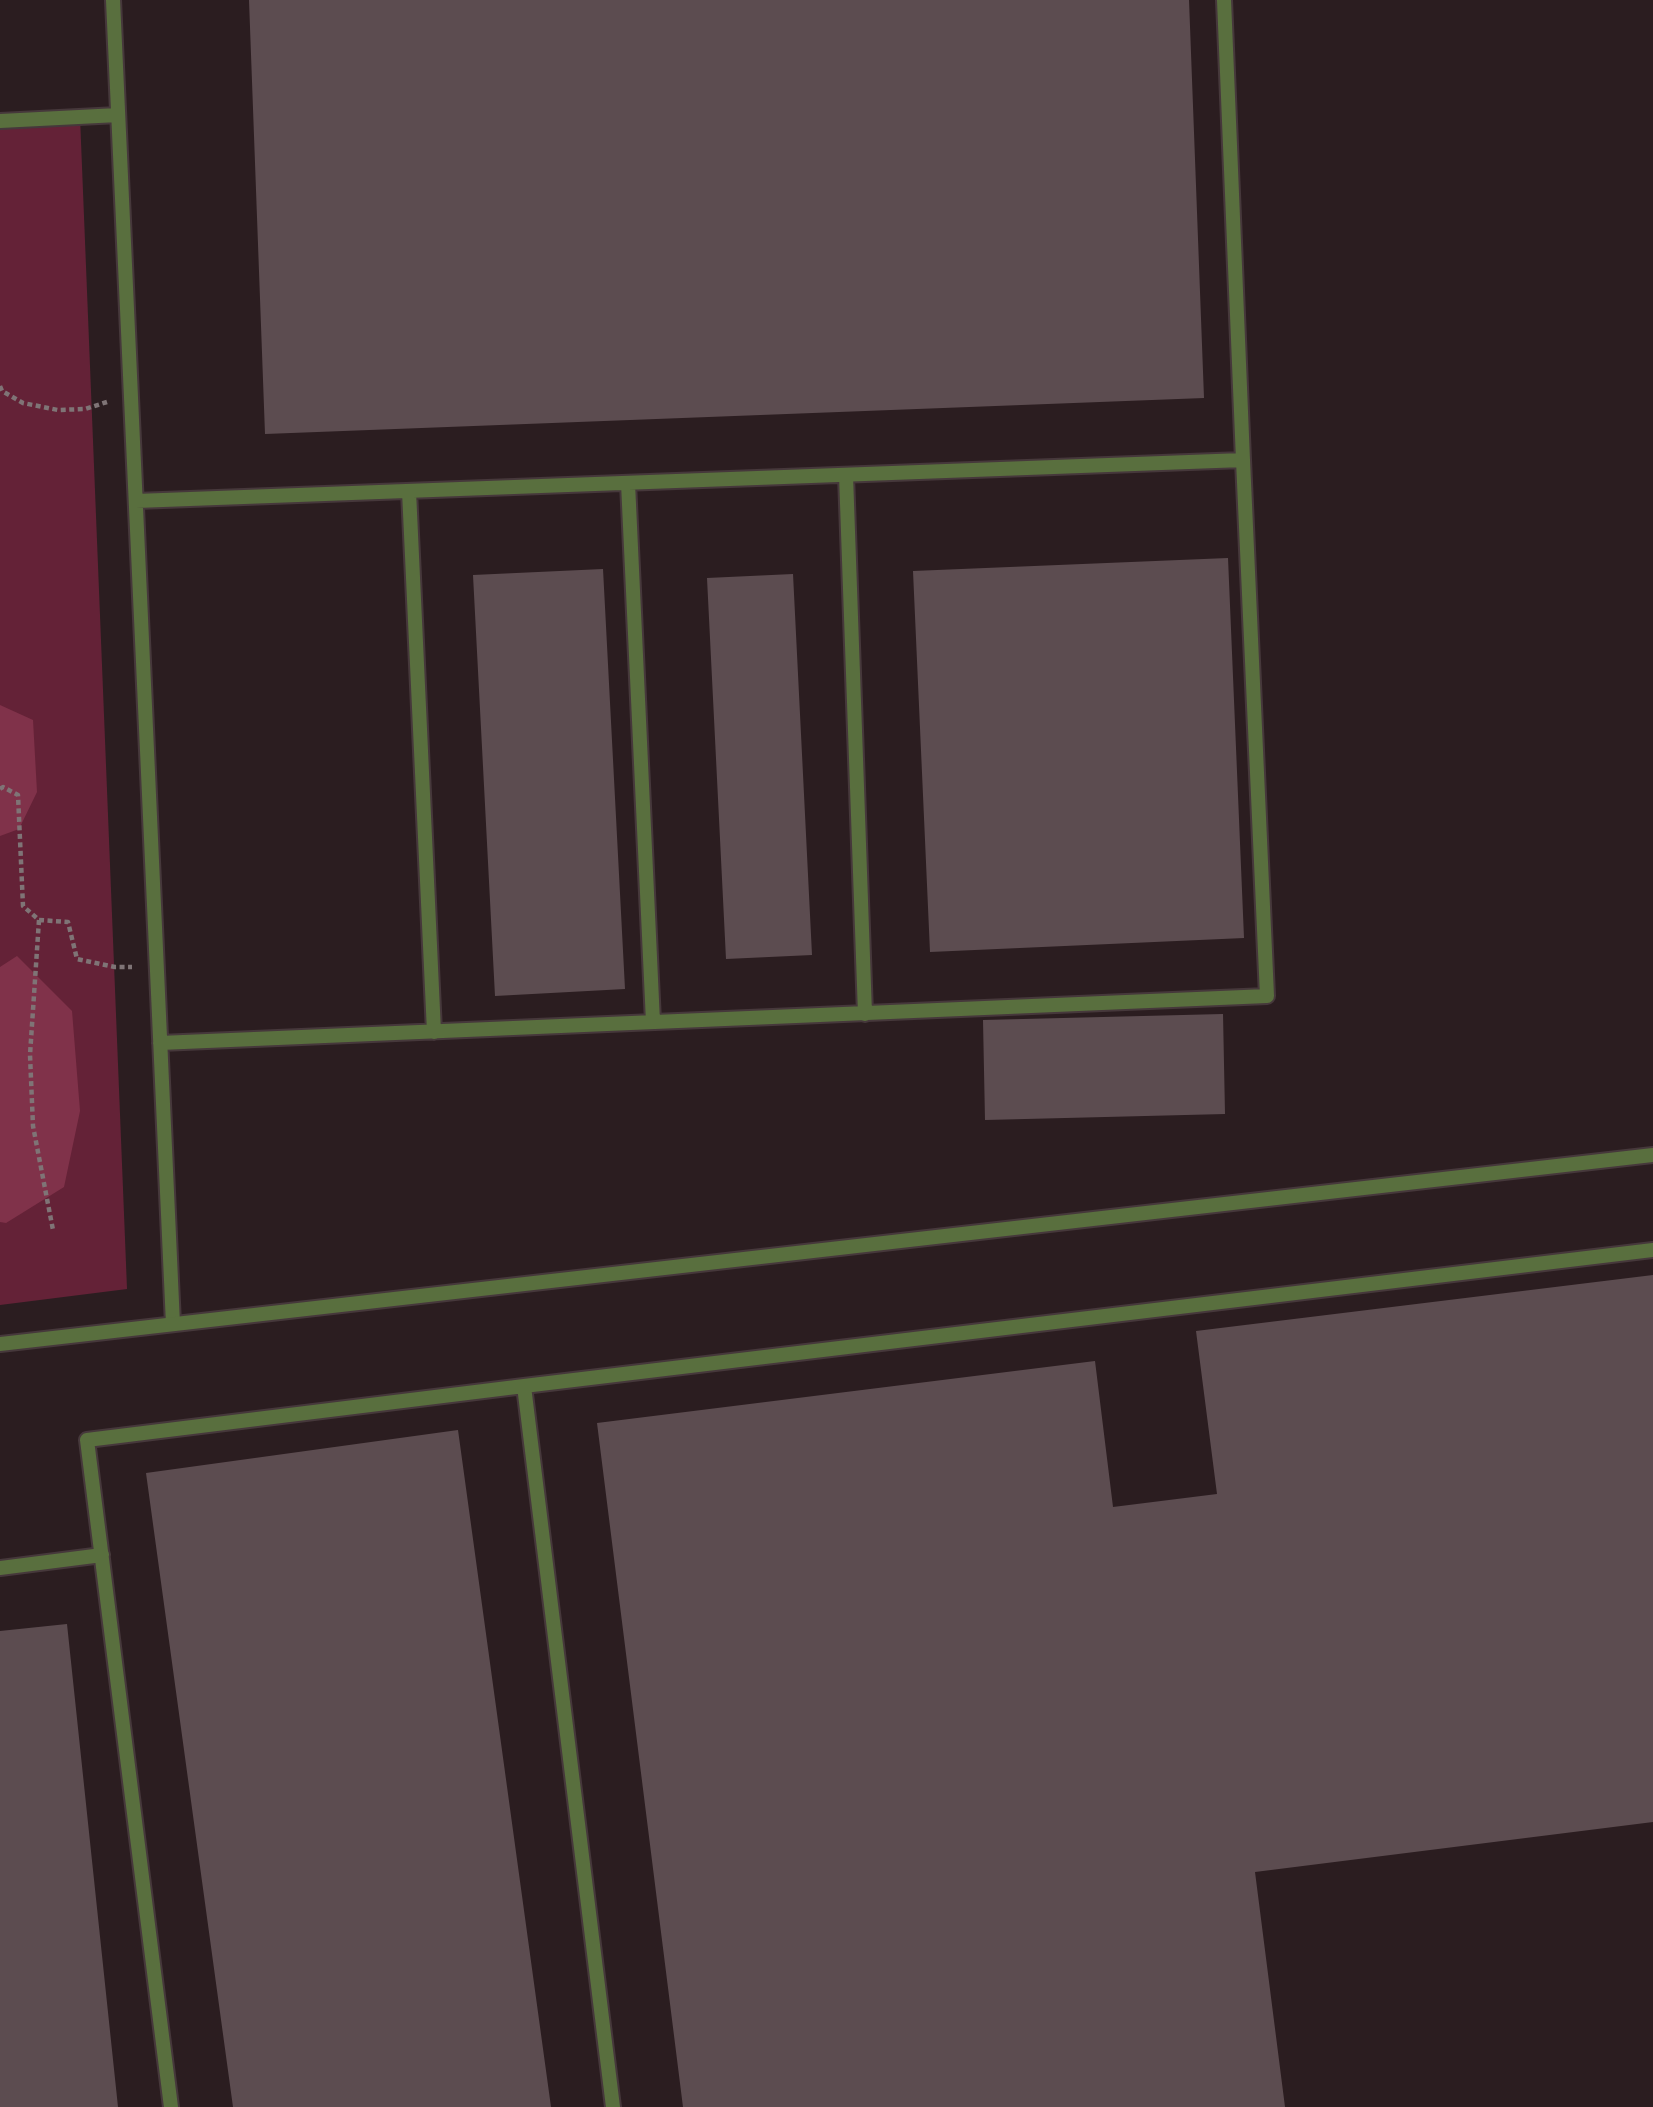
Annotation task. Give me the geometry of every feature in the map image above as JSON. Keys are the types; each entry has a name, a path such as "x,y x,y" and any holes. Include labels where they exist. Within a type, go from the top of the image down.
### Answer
{"street":[{"path":"113,0 173,1324"},
{"path":"160,1043 1267,996 1224,0"},
{"path":"0,121 118,115"},
{"path":"136,501 1243,460"},
{"path":"845,475 865,1014"},
{"path":"628,483 653,1022"},
{"path":"409,491 434,1032"},
{"path":"0,1344 1653,1155"},
{"path":"171,2107 87,1440 1653,1250"},
{"path":"524,1386 612,2107"},
{"path":"0,1568 102,1555"}],"path":[{"path":"0,386 2,391 23,403 58,410 85,409 131,395"},
{"path":"0,789 18,795 23,906 39,920 68,922 76,959 115,967 156,967"},
{"path":"39,920 30,1055 33,1126 53,1230"}],"shaded area":[{"path":"80,117 127,1289 0,1305 0,121"},
{"path":"0,705 33,720 37,792 19,829 0,836"},
{"path":"17,956 72,1011 80,1111 64,1187 6,1223 0,1222 0,967"}],"building":[{"path":"249,0 1189,0 1204,398 265,434"},
{"path":"1228,558 1244,938 930,952 913,571"},
{"path":"603,569 625,989 495,996 473,575"},
{"path":"793,574 812,955 726,959 707,578"},
{"path":"1223,1014 1225,1114 985,1120 983,1020"},
{"path":"1653,1275 1653,1822 1255,1872 1285,2107 683,2107 597,1423 1095,1361 1113,1507 1217,1494 1196,1331"},
{"path":"458,1430 551,2107 233,2107 146,1473"},
{"path":"67,1624 118,2107 0,2107 0,1631"}]}
